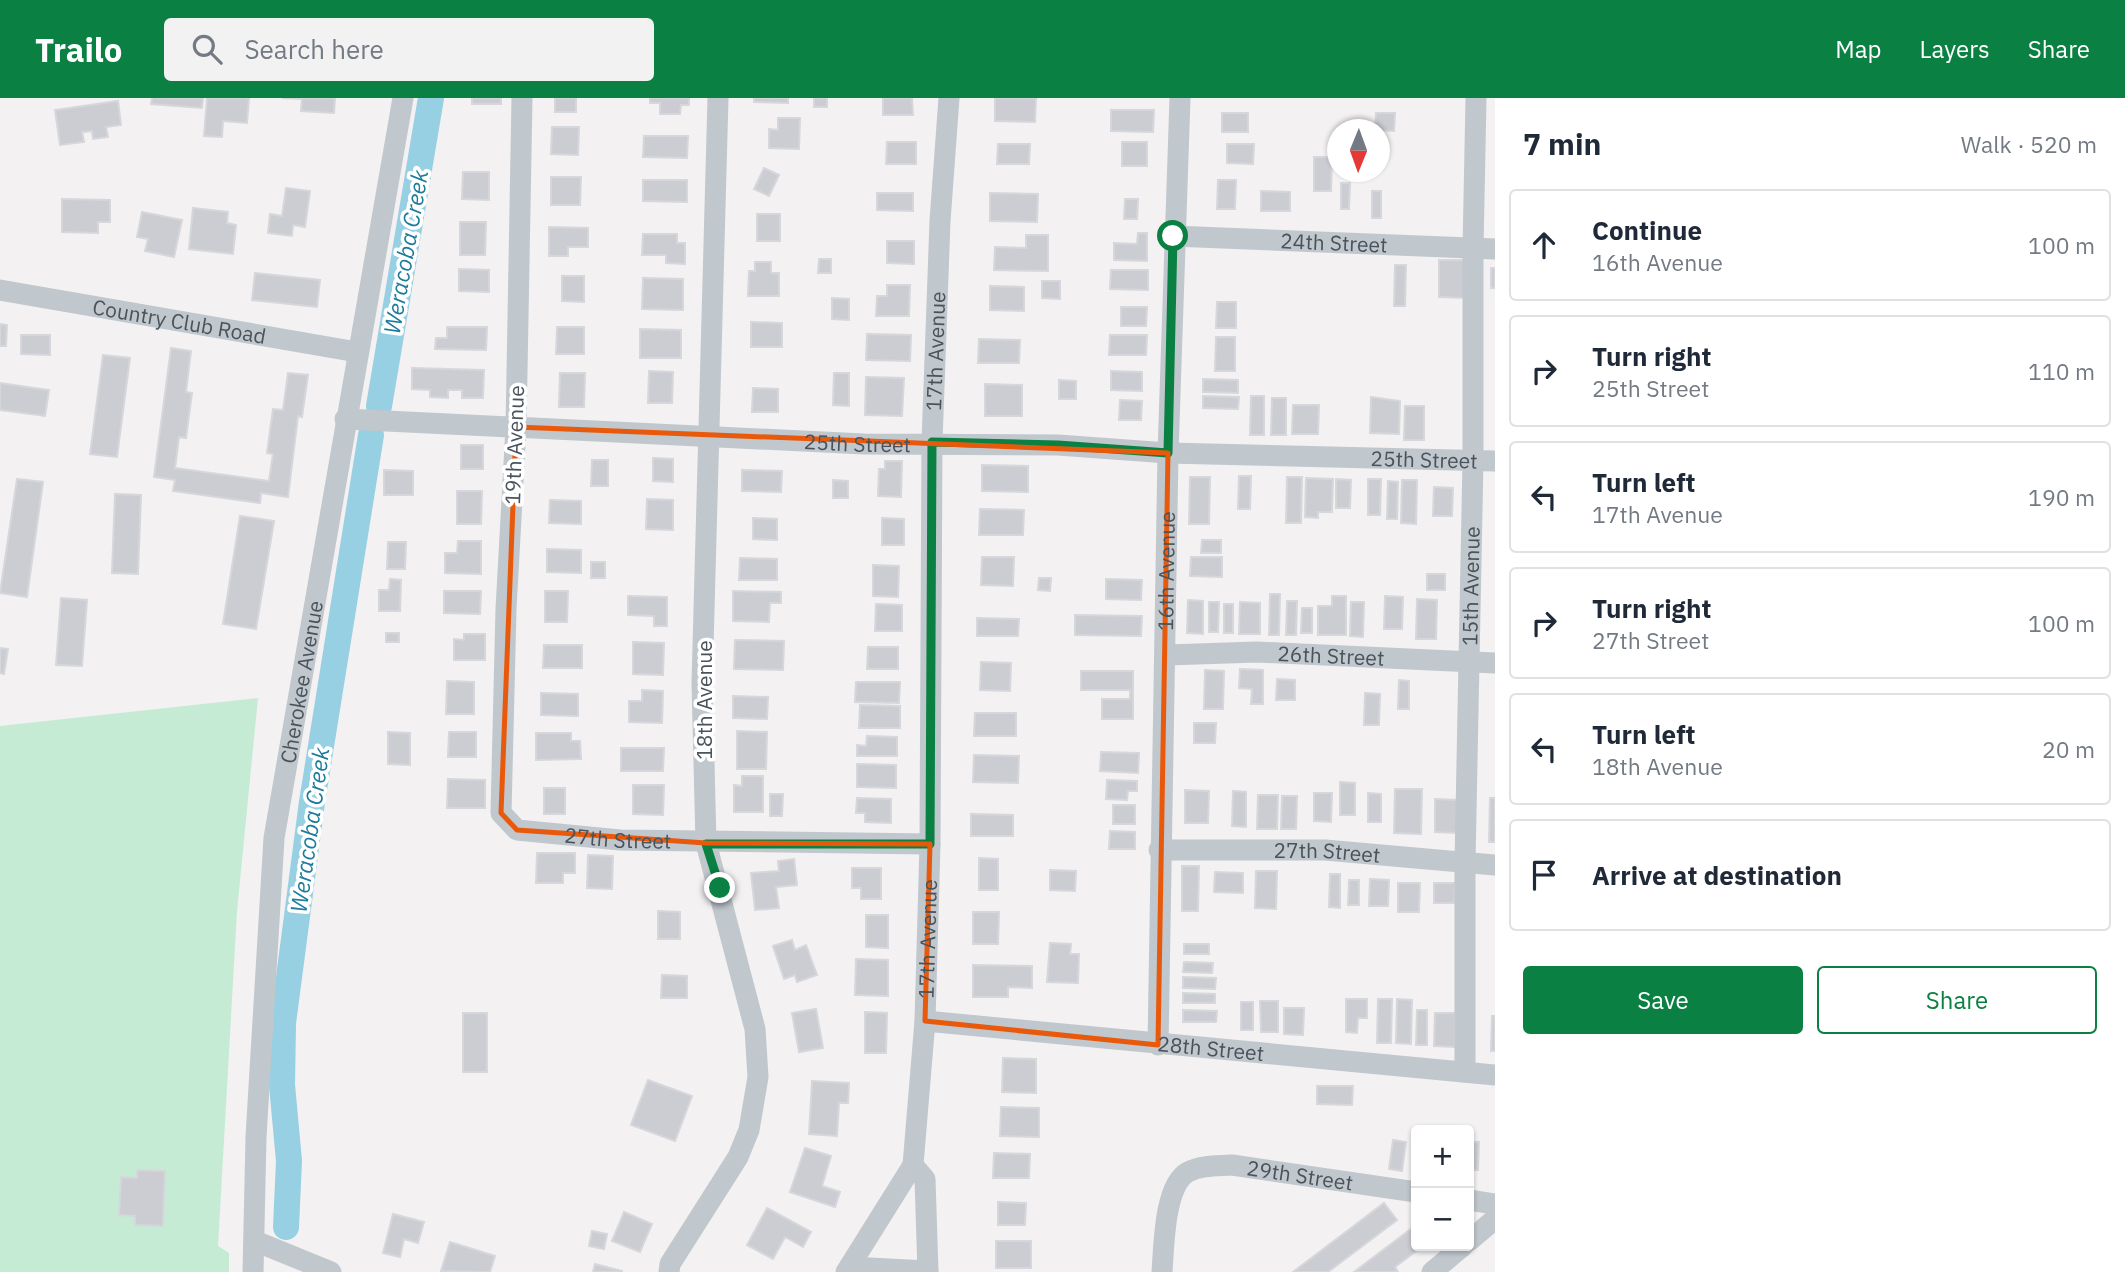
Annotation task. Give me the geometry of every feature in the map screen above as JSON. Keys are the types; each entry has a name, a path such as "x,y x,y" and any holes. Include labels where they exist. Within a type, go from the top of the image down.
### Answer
{"street":[{"name":"Cherokee Avenue","path":"253,1272 256,1137 274,838 403,98"},
{"name":"19th Avenue","path":"500,793 516,426 522,98"},
{"name":"18th Avenue","path":"668,1272 670,1264 738,1157 749,1130 758,1077 755,1029 706,844 702,683 711,438 718,98"},
{"name":"17th Avenue","path":"928,1271 925,1179 913,1165 925,1021 930,844 932,442 940,221 949,98"},
{"name":"16th Avenue","path":"1158,1045 1159,849 1167,655 1173,236 1180,98"},
{"name":"15th Avenue","path":"1465,1072 1465,863 1474,460 1472,249 1476,98"},
{"name":"24th Street","path":"1173,236 1495,249"},
{"name":"Country Club Road","path":"0,290 357,352"},
{"name":"25th Street","path":"345,419 864,444 932,442 1058,445 1168,453 1495,461"},
{"name":"26th Street","path":"1167,655 1257,652 1495,663"},
{"name":"27th Street","path":"500,793 501,813 517,830 620,840 706,844 930,844"},
{"name":"27th Street","path":"1159,849 1325,850 1495,865"},
{"name":"28th Street","path":"925,1021 1495,1075"},
{"path":"848,1269 913,1165"},
{"name":"29th Street","path":"1162,1272 1174,1185 1186,1173 1203,1167 1232,1165 1411,1191"},
{"path":"1474,1201 1495,1204"},
{"path":"1474,1237 1495,1219"},
{"path":"255,1241 331,1272"},
{"path":"1432,1272 1457,1251"},
{"path":"848,1269 928,1271"}],"highlighted area":[{"path":"516,427 1168,453 1158,1045 925,1021 930,844 706,843 517,830 501,813"}],"green space":[{"path":"258,698 237,911 218,1246 229,1253 229,1272 0,1272 0,726"}],"building":[{"path":"152,98 203,98 202,108 151,104"},
{"path":"207,98 249,98 247,123 223,121 222,137 204,136"},
{"path":"282,98 335,98 334,113 301,111 302,99"},
{"path":"472,98 501,98 501,104 472,104"},
{"path":"555,98 576,98 576,112 555,112"},
{"path":"650,98 689,98 689,105 681,105 680,114 660,114 660,103 650,103"},
{"path":"754,98 788,98 788,103 754,102"},
{"path":"814,98 827,98 827,107 814,107"},
{"path":"883,98 912,98 913,115 883,115"},
{"path":"995,98 1036,98 1035,122 995,121"},
{"path":"118,101 121,125 106,127 108,137 93,139 92,131 82,132 84,142 60,145 55,110"},
{"path":"1111,110 1154,110 1153,132 1111,131"},
{"path":"1222,113 1248,113 1248,132 1222,132"},
{"path":"1376,113 1395,113 1394,131 1390,131 1390,119 1376,119"},
{"path":"778,118 800,118 799,149 769,148 769,129 778,130"},
{"path":"552,127 579,127 578,155 551,154"},
{"path":"644,136 688,136 687,158 643,157"},
{"path":"887,142 916,142 916,164 886,164"},
{"path":"1122,142 1147,142 1147,166 1122,166"},
{"path":"998,144 1030,144 1029,164 997,164"},
{"path":"1227,144 1254,144 1253,164 1227,163"},
{"path":"1314,157 1327,157 1327,182 1331,182 1331,191 1314,191"},
{"path":"764,168 779,175 769,196 754,189"},
{"path":"463,172 489,172 489,200 462,199"},
{"path":"551,177 581,177 580,205 551,205"},
{"path":"643,180 687,180 687,202 643,201"},
{"path":"1218,180 1236,180 1235,209 1217,209"},
{"path":"1341,183 1350,183 1349,209 1341,209"},
{"path":"286,188 310,191 305,227 293,225 292,236 268,233 270,214 282,216"},
{"path":"1261,191 1290,192 1290,211 1261,211"},
{"path":"1372,191 1381,191 1381,218 1372,218"},
{"path":"877,193 913,193 913,211 877,210"},
{"path":"990,193 1038,194 1037,222 990,221"},
{"path":"62,199 110,200 110,222 98,222 98,233 62,232"},
{"path":"1125,199 1138,199 1137,219 1124,219"},
{"path":"193,208 228,212 227,223 236,225 233,254 189,249"},
{"path":"142,212 182,220 174,257 145,251 148,239 137,237"},
{"path":"757,214 780,214 780,241 757,241"},
{"path":"460,222 486,222 485,255 460,255"},
{"path":"549,227 588,228 588,247 568,247 568,256 549,256"},
{"path":"1138,233 1147,233 1147,261 1114,260 1114,243 1137,244"},
{"path":"643,234 677,234 677,243 685,243 685,264 666,263 666,255 642,255"},
{"path":"1026,235 1048,235 1048,271 994,270 995,247 1026,248"},
{"path":"887,241 914,241 914,264 887,263"},
{"path":"819,259 831,259 831,273 818,273"},
{"path":"1439,260 1466,260 1465,298 1439,297"},
{"path":"755,262 771,262 771,273 779,273 779,296 748,296 749,271 755,271"},
{"path":"1395,265 1406,265 1405,306 1394,306"},
{"path":"1491,268 1495,268 1495,288 1491,288"},
{"path":"459,269 489,270 489,292 459,291"},
{"path":"1111,270 1148,270 1148,290 1110,289"},
{"path":"255,273 320,280 317,307 252,300"},
{"path":"562,276 584,276 584,302 562,301"},
{"path":"643,278 683,279 683,310 642,309"},
{"path":"1042,281 1060,281 1060,299 1042,298"},
{"path":"887,285 910,285 909,316 876,316 877,296 887,296"},
{"path":"990,286 1024,287 1024,311 990,310"},
{"path":"832,298 849,299 849,320 832,319"},
{"path":"1217,302 1236,302 1236,328 1216,328"},
{"path":"1121,307 1147,307 1146,326 1121,326"},
{"path":"751,322 782,323 782,347 751,347"},
{"path":"0,324 7,325 6,346 0,346"},
{"path":"447,327 487,327 486,350 435,349 436,338 447,338"},
{"path":"557,327 584,327 584,354 556,354"},
{"path":"640,329 681,330 681,358 640,358"},
{"path":"867,334 911,335 910,361 866,360"},
{"path":"21,335 50,335 50,355 21,354"},
{"path":"1110,335 1147,335 1146,355 1109,355"},
{"path":"1216,337 1235,337 1235,371 1215,371"},
{"path":"979,339 1020,340 1019,363 978,363"},
{"path":"171,348 191,351 186,392 192,393 186,438 179,437 175,468 269,481 273,454 267,453 273,409 283,410 288,373 308,375 302,417 298,416 288,497 261,493 260,503 173,491 175,480 154,477"},
{"path":"103,355 130,358 117,457 90,454"},
{"path":"412,368 484,370 483,398 462,398 462,390 448,390 448,398 430,397 430,390 412,389"},
{"path":"649,371 673,372 672,403 648,403"},
{"path":"1111,371 1142,372 1142,391 1111,390"},
{"path":"560,373 585,373 584,407 559,407"},
{"path":"834,373 849,373 849,406 833,405"},
{"path":"866,377 904,378 902,416 865,415"},
{"path":"1203,379 1238,380 1238,393 1203,392"},
{"path":"1059,380 1076,381 1076,399 1059,399"},
{"path":"0,383 49,390 45,416 0,410"},
{"path":"985,384 1022,385 1022,416 985,416"},
{"path":"753,388 778,389 778,412 752,412"},
{"path":"1203,396 1239,397 1238,409 1203,408"},
{"path":"1251,396 1264,396 1264,435 1250,435"},
{"path":"1371,397 1400,401 1399,434 1370,433"},
{"path":"1272,398 1286,398 1286,435 1271,435"},
{"path":"1120,400 1142,401 1141,420 1119,420"},
{"path":"1293,405 1319,405 1318,434 1292,434"},
{"path":"1405,406 1424,406 1424,440 1404,440"},
{"path":"461,445 483,445 483,469 461,469"},
{"path":"653,458 673,459 673,482 653,481"},
{"path":"592,460 608,460 608,486 591,486"},
{"path":"885,461 902,461 901,497 878,496 879,469 885,469"},
{"path":"982,465 1028,466 1028,492 982,491"},
{"path":"384,470 413,471 413,495 384,495"},
{"path":"742,470 782,471 781,492 742,491"},
{"path":"1239,476 1251,476 1250,509 1238,509"},
{"path":"1190,477 1210,477 1209,524 1189,524"},
{"path":"1287,477 1302,477 1301,523 1286,523"},
{"path":"1306,478 1333,479 1332,512 1318,512 1318,518 1305,517"},
{"path":"17,479 43,482 27,597 0,593"},
{"path":"1336,479 1351,480 1350,508 1336,508"},
{"path":"1368,479 1381,479 1380,515 1368,515"},
{"path":"833,480 848,481 848,498 833,498"},
{"path":"1402,480 1417,480 1416,524 1401,523"},
{"path":"1388,481 1398,482 1397,519 1387,519"},
{"path":"1434,487 1453,488 1452,516 1433,516"},
{"path":"457,491 482,491 481,524 457,524"},
{"path":"115,494 141,495 138,574 112,573"},
{"path":"647,499 673,500 673,530 646,529"},
{"path":"550,500 581,501 581,524 549,523"},
{"path":"980,509 1024,510 1023,535 979,535"},
{"path":"240,516 274,521 256,629 223,624"},
{"path":"753,518 777,519 777,540 753,539"},
{"path":"882,518 904,519 904,545 882,545"},
{"path":"1202,540 1221,540 1221,553 1201,553"},
{"path":"458,541 481,541 481,574 445,573 445,553 457,553"},
{"path":"388,542 406,542 405,569 387,569"},
{"path":"547,549 581,550 581,573 547,572"},
{"path":"982,557 1014,557 1013,586 981,585"},
{"path":"1191,557 1222,557 1222,577 1190,576"},
{"path":"740,558 777,559 777,580 739,580"},
{"path":"591,562 605,562 605,578 591,578"},
{"path":"873,565 899,566 898,597 873,596"},
{"path":"1427,574 1445,574 1445,590 1427,590"},
{"path":"1039,578 1051,578 1050,591 1038,590"},
{"path":"390,579 401,580 400,611 379,611 379,590 389,590"},
{"path":"1106,579 1142,580 1141,600 1106,599"},
{"path":"444,591 481,591 480,614 444,613"},
{"path":"545,591 568,591 567,622 545,622"},
{"path":"733,591 781,592 781,603 770,603 769,622 733,621"},
{"path":"1270,594 1280,594 1279,635 1269,635"},
{"path":"628,596 667,597 667,626 654,626 654,616 628,615"},
{"path":"1332,596 1346,596 1346,635 1318,635 1318,606 1332,606"},
{"path":"1385,596 1403,597 1402,629 1384,629"},
{"path":"61,598 87,600 82,666 56,665"},
{"path":"1417,599 1437,600 1436,639 1416,639"},
{"path":"1188,600 1203,601 1203,634 1187,633"},
{"path":"1287,601 1297,601 1296,635 1286,635"},
{"path":"1209,602 1219,602 1218,632 1209,632"},
{"path":"1240,602 1260,603 1260,634 1239,634"},
{"path":"1351,602 1364,602 1363,637 1350,636"},
{"path":"876,604 902,605 902,631 875,631"},
{"path":"1224,604 1233,604 1233,633 1224,633"},
{"path":"1302,608 1312,608 1312,633 1301,633"},
{"path":"1075,615 1142,616 1141,636 1075,635"},
{"path":"977,618 1019,619 1018,636 977,636"},
{"path":"386,633 399,633 399,642 386,642"},
{"path":"464,634 485,634 485,660 454,660 454,639 464,640"},
{"path":"735,640 784,641 783,670 734,669"},
{"path":"633,642 664,643 663,675 633,674"},
{"path":"544,645 582,645 582,668 543,668"},
{"path":"868,647 898,647 898,669 867,669"},
{"path":"0,648 8,649 4,674 0,673"},
{"path":"981,662 1011,663 1010,691 980,690"},
{"path":"1240,669 1263,670 1263,704 1251,704 1252,689 1239,688"},
{"path":"1205,670 1224,671 1223,709 1204,709"},
{"path":"1081,671 1133,671 1133,719 1102,719 1102,699 1130,699 1130,690 1081,690"},
{"path":"1277,679 1295,680 1295,700 1276,700"},
{"path":"1399,680 1409,681 1409,709 1398,709"},
{"path":"447,681 474,682 474,714 446,714"},
{"path":"856,682 900,682 899,703 855,702"},
{"path":"642,690 663,691 662,723 629,722 629,701 642,701"},
{"path":"541,693 578,694 578,716 541,715"},
{"path":"1365,693 1380,694 1379,725 1364,725"},
{"path":"733,696 768,697 767,719 733,718"},
{"path":"860,705 900,706 900,728 859,728"},
{"path":"975,713 1016,713 1016,736 974,736"},
{"path":"1194,723 1216,723 1215,743 1194,743"},
{"path":"737,731 767,732 766,769 737,769"},
{"path":"388,732 410,733 410,765 388,764"},
{"path":"449,732 476,732 476,757 448,757"},
{"path":"536,733 571,733 571,741 580,741 581,759 536,760"},
{"path":"867,736 897,737 897,756 857,756 857,745 866,746"},
{"path":"621,748 664,748 663,771 621,771"},
{"path":"1101,752 1139,753 1138,773 1100,771"},
{"path":"974,755 1019,756 1018,783 973,782"},
{"path":"857,764 896,765 896,788 857,787"},
{"path":"742,776 763,776 763,812 734,812 734,785 742,786"},
{"path":"448,779 485,780 485,808 447,808"},
{"path":"1107,780 1137,781 1137,791 1128,791 1127,800 1106,799"},
{"path":"1340,782 1355,783 1355,815 1340,815"},
{"path":"633,785 664,785 663,815 633,814"},
{"path":"544,788 565,788 565,814 544,814"},
{"path":"1395,789 1422,789 1421,834 1394,833"},
{"path":"1185,790 1209,791 1208,823 1185,823"},
{"path":"1233,791 1246,792 1246,827 1232,826"},
{"path":"1314,793 1332,793 1331,822 1314,821"},
{"path":"1368,793 1381,794 1381,822 1368,822"},
{"path":"770,794 783,794 782,816 770,816"},
{"path":"1258,795 1278,795 1277,829 1257,829"},
{"path":"1282,796 1297,796 1296,829 1281,829"},
{"path":"857,798 891,799 891,823 865,822 865,813 856,813"},
{"path":"1490,798 1495,798 1495,842 1489,842"},
{"path":"1435,799 1458,800 1458,833 1435,832"},
{"path":"1113,805 1135,805 1135,824 1113,824"},
{"path":"971,814 1013,815 1013,836 971,836"},
{"path":"1110,831 1135,832 1135,849 1109,849"},
{"path":"537,853 575,853 575,873 563,873 563,883 536,883"},
{"path":"588,855 613,856 612,889 587,888"},
{"path":"979,858 998,859 998,890 979,890"},
{"path":"794,859 797,885 776,887 779,908 755,910 751,873 779,871 778,861"},
{"path":"1182,866 1199,866 1198,911 1182,911"},
{"path":"852,868 881,868 881,899 861,899 861,888 852,888"},
{"path":"1050,870 1076,871 1075,891 1050,890"},
{"path":"1256,871 1277,871 1276,909 1255,908"},
{"path":"1215,872 1243,873 1243,893 1214,892"},
{"path":"1330,874 1340,874 1340,908 1329,907"},
{"path":"1370,879 1389,880 1388,906 1369,906"},
{"path":"1349,880 1359,880 1359,905 1348,905"},
{"path":"1398,883 1420,883 1419,912 1398,912"},
{"path":"1434,883 1455,883 1454,903 1434,903"},
{"path":"658,911 680,912 680,939 658,939"},
{"path":"973,912 999,912 998,944 973,944"},
{"path":"866,915 888,915 888,948 866,947"},
{"path":"792,940 795,950 806,945 817,975 797,982 795,975 784,979 773,946"},
{"path":"1050,943 1071,944 1070,954 1079,954 1078,983 1047,982"},
{"path":"1184,944 1209,944 1209,954 1184,954"},
{"path":"856,959 888,960 888,996 855,995"},
{"path":"1184,962 1213,963 1212,973 1183,972"},
{"path":"973,965 1032,966 1032,988 1008,987 1008,997 973,997"},
{"path":"662,975 687,976 687,998 661,998"},
{"path":"1183,977 1216,978 1215,989 1183,988"},
{"path":"1183,993 1215,994 1215,1003 1183,1003"},
{"path":"1346,999 1367,999 1367,1018 1358,1018 1357,1033 1346,1032"},
{"path":"1378,999 1392,999 1391,1043 1377,1043"},
{"path":"1397,999 1412,1000 1411,1044 1396,1043"},
{"path":"1260,1001 1278,1001 1278,1032 1261,1032"},
{"path":"1241,1002 1253,1002 1253,1030 1241,1030"},
{"path":"1284,1008 1304,1008 1303,1035 1284,1034"},
{"path":"816,1009 823,1048 799,1052 792,1013"},
{"path":"1183,1010 1217,1011 1216,1022 1183,1022"},
{"path":"1417,1010 1427,1010 1427,1045 1416,1045"},
{"path":"865,1012 887,1013 886,1053 865,1053"},
{"path":"463,1013 487,1013 487,1072 463,1072"},
{"path":"1435,1013 1455,1013 1455,1047 1434,1046"},
{"path":"1492,1016 1495,1016 1495,1051 1491,1051"},
{"path":"1003,1058 1036,1059 1036,1093 1002,1092"},
{"path":"648,1080 692,1096 675,1141 631,1125"},
{"path":"812,1081 849,1083 848,1103 839,1103 837,1136 809,1134"},
{"path":"1317,1086 1353,1086 1352,1105 1317,1104"},
{"path":"1001,1107 1039,1108 1039,1137 1000,1136"},
{"path":"1393,1140 1406,1142 1402,1171 1389,1169"},
{"path":"1474,1142 1479,1142 1478,1170 1474,1170"},
{"path":"805,1148 831,1156 822,1186 840,1192 835,1207 790,1192"},
{"path":"994,1153 1030,1154 1029,1178 993,1178"},
{"path":"137,1170 165,1171 163,1226 135,1225 135,1216 119,1215 121,1177 137,1178"},
{"path":"998,1202 1026,1203 1025,1225 998,1225"},
{"path":"1384,1203 1397,1220 1328,1272 1293,1272"},
{"path":"767,1208 811,1232 803,1247 785,1237 773,1259 747,1245"},
{"path":"624,1212 652,1224 640,1252 612,1241"},
{"path":"393,1214 424,1222 418,1243 404,1239 400,1257 383,1253"},
{"path":"1411,1229 1411,1251 1416,1251 1395,1267 1398,1272 1354,1272"},
{"path":"592,1231 607,1234 604,1249 589,1246"},
{"path":"996,1241 1031,1241 1031,1268 996,1268"},
{"path":"450,1242 495,1256 490,1272 441,1271"},
{"path":"595,1264 622,1271 622,1272 593,1272"}],"waterway":[{"name":"Weracoba Creek","path":"379,406 431,98"},
{"name":"Weracoba Creek","path":"286,1227 289,1161 282,1085 283,1023 312,802 371,435"}],"route":[{"path":"720,888 706,844 930,844 932,442 1058,445 1168,453 1173,236"}]}
